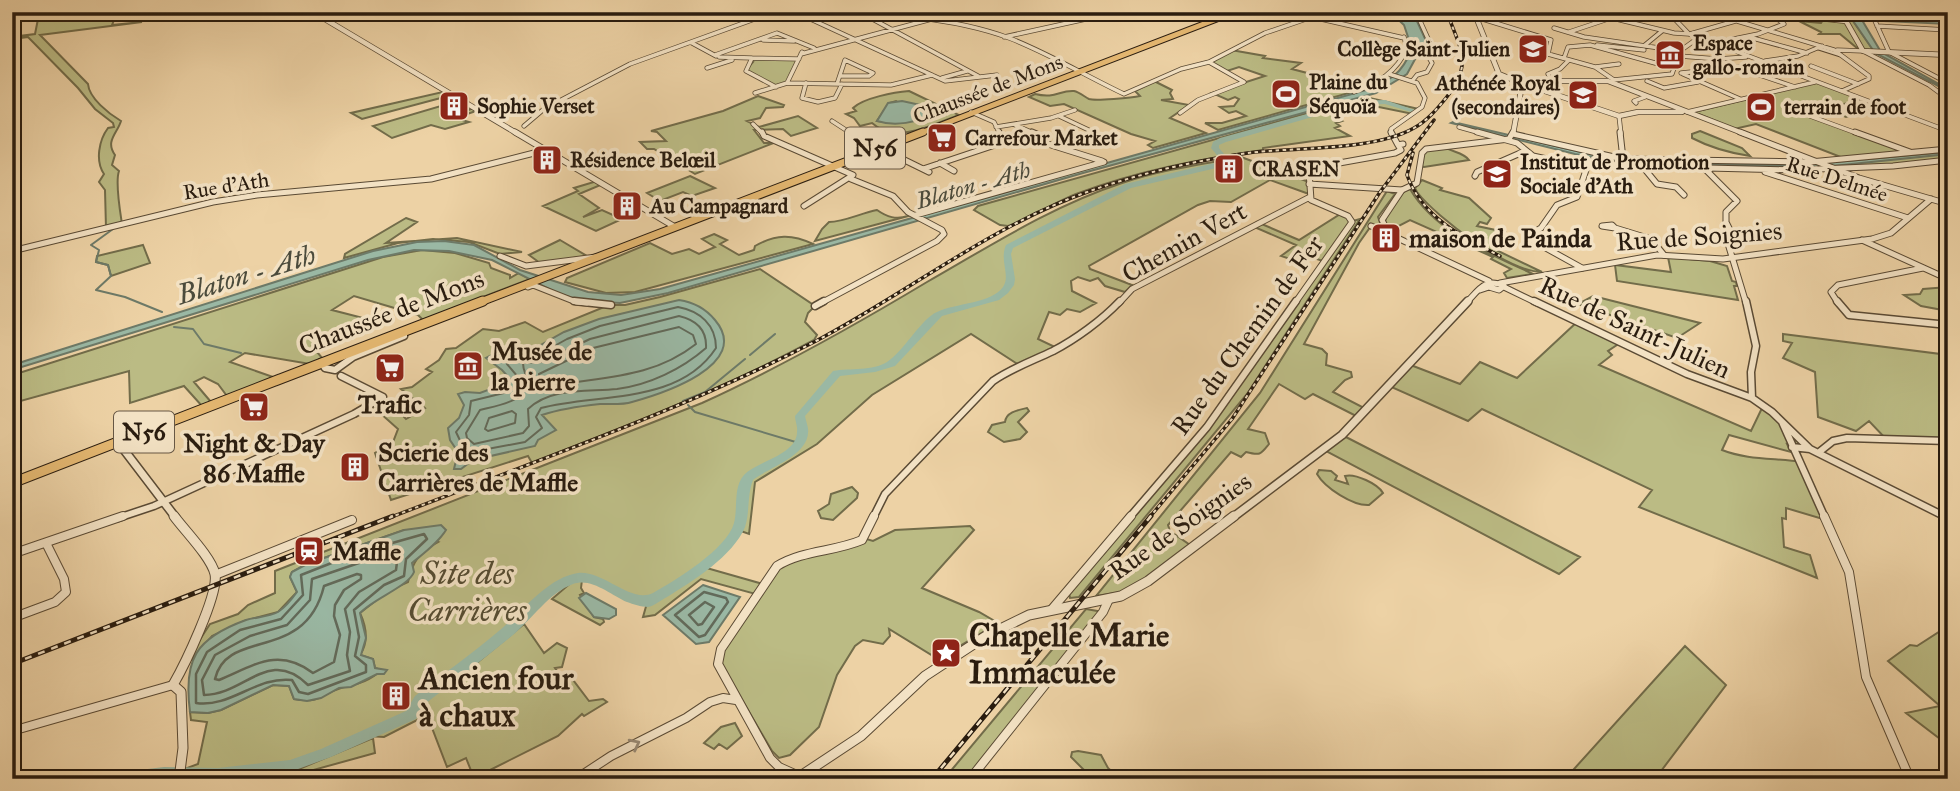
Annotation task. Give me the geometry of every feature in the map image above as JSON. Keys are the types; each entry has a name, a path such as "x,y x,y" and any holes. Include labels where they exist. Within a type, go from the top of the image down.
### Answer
{"main road":[{"name":"Chaussée de Mons","path":"12,483 1232,12"}],"street":[{"path":"313,12 675,227"},
{"path":"578,17 636,12"},
{"path":"517,133 544,109 630,64 774,12"},
{"path":"717,56 800,56 816,49 958,12"},
{"path":"1075,12 1087,18"},
{"path":"1004,37 1118,12"},
{"path":"1290,12 1404,37 1406,52 1400,66 1354,92"},
{"path":"1413,80 1417,75 1427,72 1432,63 1426,52 1431,47 1430,43 1416,12"},
{"path":"1475,15 1487,12"},
{"path":"1518,12 1536,13 1553,19 1581,12"},
{"path":"1587,12 1662,31 1689,34 1948,131"},
{"path":"1567,32 1585,27 1594,28 1622,12"},
{"path":"1668,12 1689,34"},
{"path":"1689,34 1747,18 1748,12"},
{"path":"1762,12 1846,21 1865,51 1929,85 1948,99"},
{"path":"804,13 890,14 933,19 1004,37 1127,94 1181,69 1209,62 1256,36 1312,17"},
{"path":"804,13 806,17 945,81 997,75"},
{"path":"865,14 866,18 980,77"},
{"path":"1714,43 1770,30 1784,24 1771,14"},
{"path":"1475,15 1552,41 1548,53 1595,68 1611,80 1645,97 1832,168 1948,204"},
{"path":"1475,15 1499,74 1619,116 1644,112 1687,112 1817,82"},
{"path":"1553,19 1553,29 1644,48 1717,59 1748,56"},
{"path":"1737,21 1841,55"},
{"path":"1948,30 1876,24 1888,52 1948,83"},
{"path":"779,33 782,27"},
{"path":"1591,45 1594,28"},
{"path":"1641,57 1644,48 1662,31"},
{"path":"1535,34 1543,32"},
{"path":"717,56 779,33 816,49"},
{"path":"1747,36 1807,53"},
{"path":"1673,71 1680,53 1698,38"},
{"path":"757,40 797,41"},
{"path":"691,43 727,61"},
{"path":"787,83 805,44"},
{"path":"1552,81 1548,74 1560,69 1566,59 1567,47 1591,45 1644,48"},
{"path":"1591,45 1612,53 1641,57 1741,100"},
{"path":"1763,61 1807,53 1820,47 1834,50 1948,55"},
{"path":"1834,50 1869,76 1869,79 1842,91"},
{"path":"708,68 740,58"},
{"path":"752,58 746,71 776,87"},
{"path":"806,83 802,98 818,102 835,99 840,76 846,58 873,74 840,76"},
{"path":"1717,59 1731,67 1795,87"},
{"path":"1180,113 1198,100 1244,82 1209,62"},
{"path":"1595,68 1606,64 1619,64"},
{"path":"1681,73 1771,64"},
{"path":"1811,66 1858,84"},
{"path":"940,79 967,71"},
{"path":"1525,84 1643,79 1673,71"},
{"path":"1389,74 1413,80 1420,87 1424,103 1391,129 1391,136 1401,150 1314,168 1308,172 1309,184 1402,190"},
{"path":"755,93 787,83 895,85 932,75"},
{"path":"1643,79 1671,92"},
{"path":"1683,81 1689,84"},
{"path":"1664,88 1700,82"},
{"path":"1510,136 1525,84"},
{"path":"1636,103 1634,101 1645,97"},
{"path":"996,127 1059,116 1075,110"},
{"path":"1799,112 1912,153"},
{"path":"972,113 994,122 1004,142"},
{"path":"1059,116 1093,132 1067,145"},
{"path":"1619,116 1623,159"},
{"path":"832,121 877,149 929,172"},
{"path":"753,124 761,129 764,136 853,174 851,179"},
{"path":"1013,125 1039,135"},
{"path":"511,129 524,126"},
{"path":"1459,127 1623,159 1818,162 1948,149"},
{"path":"1389,234 1383,225 1382,215 1402,190 1417,183 1422,153 1428,148 1510,136 1525,151 1562,163 1589,161 1643,167 1756,169 1832,168 1948,160"},
{"path":"919,217 1104,162 1037,140 1004,142 923,169"},
{"name":"Rue d'Ath","path":"12,251 180,209 239,198 377,186 449,176 546,150"},
{"path":"1475,176 1525,151"},
{"path":"1581,268 1526,237 1541,228 1557,205 1577,197 1589,161"},
{"path":"940,163 954,171"},
{"path":"1643,167 1657,184 1676,187 1684,195"},
{"path":"1705,169 1737,201 1726,212 1726,222 1730,230 1726,232 1726,237 1753,326 1756,346 1751,373 1752,398"},
{"name":"Rue Delmée","path":"1756,169 1909,218"},
{"path":"804,206 816,196 851,179 893,196 906,210 943,231 942,238 815,306"},
{"name":"Rue du Chemin de Fer","path":"1052,609 1207,427 1352,222 1349,216 1313,201 1309,184"},
{"name":"Chemin Vert","path":"797,778 774,763 718,667 719,653 776,566 790,558 848,547 862,540 891,487 993,381 1010,369 1054,350 1073,338 1112,310 1125,294 1136,287 1310,197"},
{"name":"Rue de Soignies","path":"797,778 861,736 925,676 1017,620 1052,609 1109,600 1127,594 1148,581 1342,435 1368,410 1453,314 1486,285 1499,290 1502,285 1581,268 1664,255 1732,258 1862,240 1886,235 1931,199"},
{"path":"1371,226 1486,285"},
{"path":"1615,228 1651,239 1664,255"},
{"path":"1862,240 1948,279"},
{"name":"Chaussée de Mons","path":"500,256 526,266 596,257"},
{"path":"1711,259 1730,264 1737,274"},
{"path":"1923,268 1835,286 1831,292 1846,314 1948,326"},
{"name":"Chaussée de Mons","path":"321,363 335,370 353,357 533,285 573,302 611,305"},
{"name":"Rue de Saint-Julien","path":"1502,285 1687,374 1752,398 1782,422 1810,451"},
{"path":"12,351 15,369 12,410"},
{"path":"12,554 164,502 354,414 383,397 341,376"},
{"path":"1782,422 1849,572 1866,677 1910,779"},
{"path":"1798,459 1833,441 1847,438 1948,441"},
{"path":"12,731 173,685 210,603 215,575 208,561 118,442"},
{"path":"1792,447 1810,451 1948,518"},
{"path":"215,575 352,520"},
{"path":"12,618 55,603 66,592 66,585 47,551 46,543"},
{"path":"970,779 1103,612 1109,600"},
{"path":"173,685 181,692 183,748 179,779"},
{"path":"576,779 611,756 686,718 710,702 723,698 736,700"}],"green space":[{"path":"45,12 76,12 72,15 114,20 112,25 142,22 40,35 88,84 100,105 121,121 111,146 115,155 112,165 119,171 122,224 106,228 105,190 99,182 104,174 99,157 100,144 108,128 114,127 113,123 95,109 28,37 12,39 35,34 38,19"},
{"path":"1783,12 1851,18 1874,51 1857,48 1840,34 1819,34 1821,32 1799,21 1821,23 1823,20"},
{"name":"Plaine du Séquoïa","path":"1231,50 1301,63 1292,69 1338,81 1356,91 1218,130 1205,123 1222,123 1246,116 1236,111 1229,113 1220,107 1234,106 1239,99 1235,97 1228,100 1212,93 1265,76 1239,67 1224,72 1210,63"},
{"path":"752,58 799,59 787,83 776,87 746,70 753,62 750,61"},
{"path":"1154,81 1172,90 1170,93 1173,99 1161,100 1189,105 1170,118 1206,133 1153,148 1148,145 1155,141 1131,134 1064,104 1050,106 1029,97 1035,94 1048,96 1074,91 1093,100 1130,98 1140,96 1135,91"},
{"path":"1817,82 1863,99 1844,104 1863,112 1846,117 1825,108 1804,113 1912,153 1948,149 1948,160 1839,168 1824,162 1846,159 1756,124 1734,129 1694,112"},
{"path":"447,91 452,95 362,119 351,113"},
{"path":"909,91 959,115 903,133 882,129 872,123 860,126 854,118 846,114 856,111 853,108 864,101","holes":["896,101 919,120 893,123 877,121 889,103"]},
{"path":"758,96 784,105 766,108 760,118 747,121 759,127 798,116 817,128 791,136 783,129 754,130 764,143 776,142 695,174 654,149 647,149 640,142 666,141 657,132 651,131 723,111"},
{"path":"1365,97 1419,109 1413,114 1369,105 1331,115 1342,121 1336,123 1340,126 1335,128 1350,136 1263,148 1145,172 1076,194 1008,226 1000,225 974,210 978,206"},
{"path":"461,100 468,104 450,110 455,114 475,108 479,110 455,118 469,122 445,129 431,125 392,138 373,126"},
{"path":"1700,131 1742,148 1750,156 1721,150 1692,138 1692,134"},
{"path":"1442,145 1469,160 1420,166 1422,153"},
{"path":"1241,157 1309,182 1309,194 1270,180 1231,202 1210,201 1198,205 1089,266 1090,269 1132,285 1125,292 1105,286 1098,278 1090,281 1078,277 1071,281 1072,291 1096,303 1080,312 1067,309 1060,315 1049,312 1038,339 1057,348 1019,365 971,334 872,395 817,444 755,482 749,534 738,530 703,567 763,584 777,566 863,538 873,541 895,530 970,526 974,530 922,588 998,623 938,659 889,629 890,636 883,644 863,640 855,646 837,675 819,727 790,755 779,758 772,751 718,659 756,594 701,579 655,615 643,617 647,603 630,599 598,582 581,578 572,580 530,611 478,656 478,662 524,624 544,653 557,643 567,648 562,667 555,668 565,682 573,680 589,701 603,699 607,702 584,716 582,714 558,736 474,778 466,758 447,767 427,715 384,737 367,736 290,766 218,774 189,773 187,768 198,764 207,722 191,720 190,712 208,713 221,710 273,685 289,686 294,699 316,699 334,690 367,680 381,670 375,668 373,659 360,655 366,634 360,613 388,591 408,582 418,558 438,542 404,530 307,564 292,572 290,577 297,592 278,612 244,621 212,636 192,661 197,644 210,624 238,614 248,605 275,593 275,571 702,403 816,346 998,241 1096,192 1151,174"},
{"path":"690,176 715,188 692,196 683,192 660,201 647,193"},
{"path":"1422,180 1442,188 1440,190 1469,198 1491,218 1487,224 1480,222 1477,226 1505,232 1494,249 1542,272 1528,270 1493,254 1457,229 1417,192 1415,188"},
{"path":"597,181 603,184 579,194 599,208 583,217 602,210 622,219 596,231 543,206 578,191 574,188"},
{"path":"1410,189 1434,218 1449,230 1482,250 1533,274 1507,278 1504,273 1511,269 1491,259 1493,257 1410,220 1391,230 1385,222 1386,217 1404,191"},
{"path":"1387,191 1395,194 1378,217 1383,231 1371,226 1359,243 1304,344 1322,349 1327,354 1326,365 1351,372 1352,377 1333,392 1368,410 1360,418 1313,394 1305,399 1279,384 1248,429 1265,433 1269,444 1258,454 1246,452 1241,457 1231,452 1168,525 1170,531 1193,547 1134,590 1096,596 1260,393"},
{"path":"877,210 896,218 908,216 908,212 912,215 815,241 829,222"},
{"path":"1342,213 1353,221 1360,219 1247,394 1079,597 1070,598 1069,593 1207,427 1323,261 1308,256 1299,262 1281,256 1296,245 1252,226 1257,222 1299,240"},
{"path":"406,218 417,222 386,243 417,241 398,243 344,258 345,254"},
{"path":"714,234 727,240 720,244 739,255 777,237 798,238 813,244 635,292 606,293 565,282 567,278 650,243 672,254 689,249 699,254 715,247 702,239"},
{"path":"457,238 522,252 500,254 469,242 437,239"},
{"path":"560,240 587,256 540,263 529,255"},
{"path":"143,245 150,263 111,276 108,265 96,262 97,256"},
{"path":"422,250 455,253 489,263 491,268 510,275 510,278 519,273 530,279 423,320 418,315 354,296 332,310 367,319 312,346 323,359 310,364 245,353 230,362 276,378 227,396 218,384 204,377 194,382 211,402 202,406 184,386 130,403 129,371 17,402 19,373 383,257"},
{"path":"1668,257 1710,261 1727,266 1732,281 1736,282 1737,286 1734,286 1738,300 1617,281 1615,265 1671,272"},
{"name":"Site des Carrières","path":"760,269 815,306 808,313 805,322 817,335 814,340 710,390 532,463 528,456 391,500 375,453 393,442 398,429 371,405 385,397 406,419 425,408 401,389 412,387 432,372 426,369 439,360 446,349 456,348 483,329 499,331 525,322 543,332 609,305 625,305 660,297"},
{"path":"1948,287 1948,311 1921,306 1904,295 1920,294 1923,289"},
{"path":"1593,296 1700,323 1677,338 1578,304"},
{"path":"1577,322 1620,343 1608,351 1612,355 1599,365 1751,431 1763,406 1806,446 1787,444 1791,452 1729,435 1722,450 1751,457 1802,462 1826,520 1786,508 1786,519 1782,518 1784,547 1810,555 1817,578 1639,507 1652,490 1482,409 1468,421 1389,386 1408,364 1460,384 1480,362 1517,378"},
{"path":"1783,334 1948,355 1948,441 1887,440 1869,421 1856,431 1818,417 1815,372 1783,358 1792,343 1783,341"},
{"path":"1027,408 1029,411 1018,422 1027,432 1020,439 1004,442 988,432 992,425 1005,422 1010,414"},
{"path":"1342,435 1580,557 1559,574 1322,449"},
{"path":"1319,470 1331,471 1337,476 1335,480 1348,484 1345,476 1360,478 1383,493 1369,505 1355,503 1326,485 1317,474"},
{"path":"852,487 858,493 857,498 833,520 821,518 818,511 829,504 831,494"},
{"path":"582,580 581,588 584,593 580,595 594,617 603,619 604,622 600,625 552,599 573,581"},
{"path":"1086,609 1103,612 966,779 944,779"},
{"path":"1945,628 1948,630 1948,745 1906,713 1940,706 1888,661 1910,645 1917,646"},
{"path":"1685,646 1726,685 1655,779 1565,779"},
{"path":"735,723 742,736 727,749 719,744 714,749 704,743 721,727"},
{"path":"373,738 375,753 299,774 299,769"},
{"path":"1072,752 1101,755 1108,768 1120,779 1093,779 1071,757"}],"water":[{"path":"1390,12 1408,12 1416,19 1428,45 1419,52 1407,74 1376,93 1083,173 668,293 620,303 584,301 559,294 492,260 449,251 414,250 368,260 12,370 16,364 25,361 373,251 417,242 444,241 474,245 520,270 588,292 621,295 660,289 1366,90 1395,75 1412,49 1404,25"},
{"path":"1783,12 1948,20 1948,24 1862,20 1881,52 1948,91 1875,53 1851,18"},
{"path":"902,101 930,107 931,112 906,123 877,121 888,103"},
{"path":"1451,123 1624,162 1802,165 1948,154 1823,167 1626,163 1575,154"},
{"path":"679,300 694,304 708,313 724,336 722,351 713,364 699,375 663,392 628,403 563,409 542,415 556,430 538,440 535,446 473,460 461,469 454,469 458,452 450,440 448,428 459,418 464,405 458,394 480,393 512,381 486,358 494,354 499,357 526,345 537,347 564,332 599,319"},
{"path":"441,525 446,530 435,544 412,563 414,572 411,577 360,613 366,638 361,655 373,659 375,668 387,670 384,674 377,674 351,687 339,688 321,698 307,701 294,699 289,686 273,685 221,710 208,713 190,712 188,694 191,664 204,643 229,627 274,614 284,608 297,592 290,577 292,572 307,564 404,530"},
{"path":"703,585 740,597 709,642 696,644 663,615"},
{"path":"586,593 616,609 616,615 609,619 594,617 579,598"}],"waterway":[{"path":"1925,12 1942,21"},
{"path":"115,779 164,773 218,774 290,766 326,753 411,715 420,700 505,634 549,593 577,578 595,580 638,601 647,602 699,569 734,536 739,526 748,478 796,447 803,433 800,416 837,373 875,369 891,364 939,314 996,298 1005,291 1011,279 1007,260 1009,247 1128,186 1222,164 1226,161 1215,148 1216,144 1223,140 1354,103 1385,102 1411,110"},
{"path":"113,229 91,245 99,250 96,262 108,265 111,276 96,290 125,297 162,312"},
{"path":"174,327 193,329 204,344 241,353"},
{"path":"750,355 775,334"},
{"path":"683,401 705,392 745,359"},
{"path":"688,405 695,412 799,443"}],"railway":[{"path":"389,518 605,435 764,367 850,322 1019,222 1090,191 1148,173 1208,160 1248,153 1378,141 1414,128 1439,106 1460,75 1462,56 1447,12"},
{"path":"1149,518 1232,419 1380,192 1434,120"},
{"path":"1413,153 1407,175 1423,203 1458,233 1500,256"},
{"path":"12,664 393,516"},
{"path":"932,779 1151,516"}],"place":[{"name":"Collège Saint-Julien","path":"1533,49"},
{"name":"Espace gallo-romain","path":"1670,55"},
{"name":"Plaine du Séquoïa","path":"1286,94"},
{"name":"Athénée Royal (secondaires)","path":"1583,95"},
{"name":"Sophie Verset","path":"454,106"},
{"name":"terrain de foot","path":"1761,107"},
{"name":"Carrefour Market","path":"942,138"},
{"name":"Résidence Belœil","path":"547,160"},
{"name":"CRASEN","path":"1229,169"},
{"name":"Institut de Promotion Sociale d'Ath","path":"1497,174"},
{"name":"Au Campagnard","path":"627,206"},
{"name":"maison de Painda","path":"1386,238"},
{"name":"Musée de la pierre","path":"468,366"},
{"name":"Trafic","path":"390,368"},
{"name":"Night & Day 86 Maffle","path":"254,407"},
{"name":"Scierie des Carrières de Maffle","path":"355,467"},
{"name":"Maffle","path":"309,551"},
{"name":"Chapelle Marie Immaculée","path":"946,653"},
{"name":"Ancien four à chaux","path":"396,696"}],"water label":[{"name":"Blaton - Ath","path":"973,185"},
{"name":"Blaton - Ath","path":"246,274"}]}
